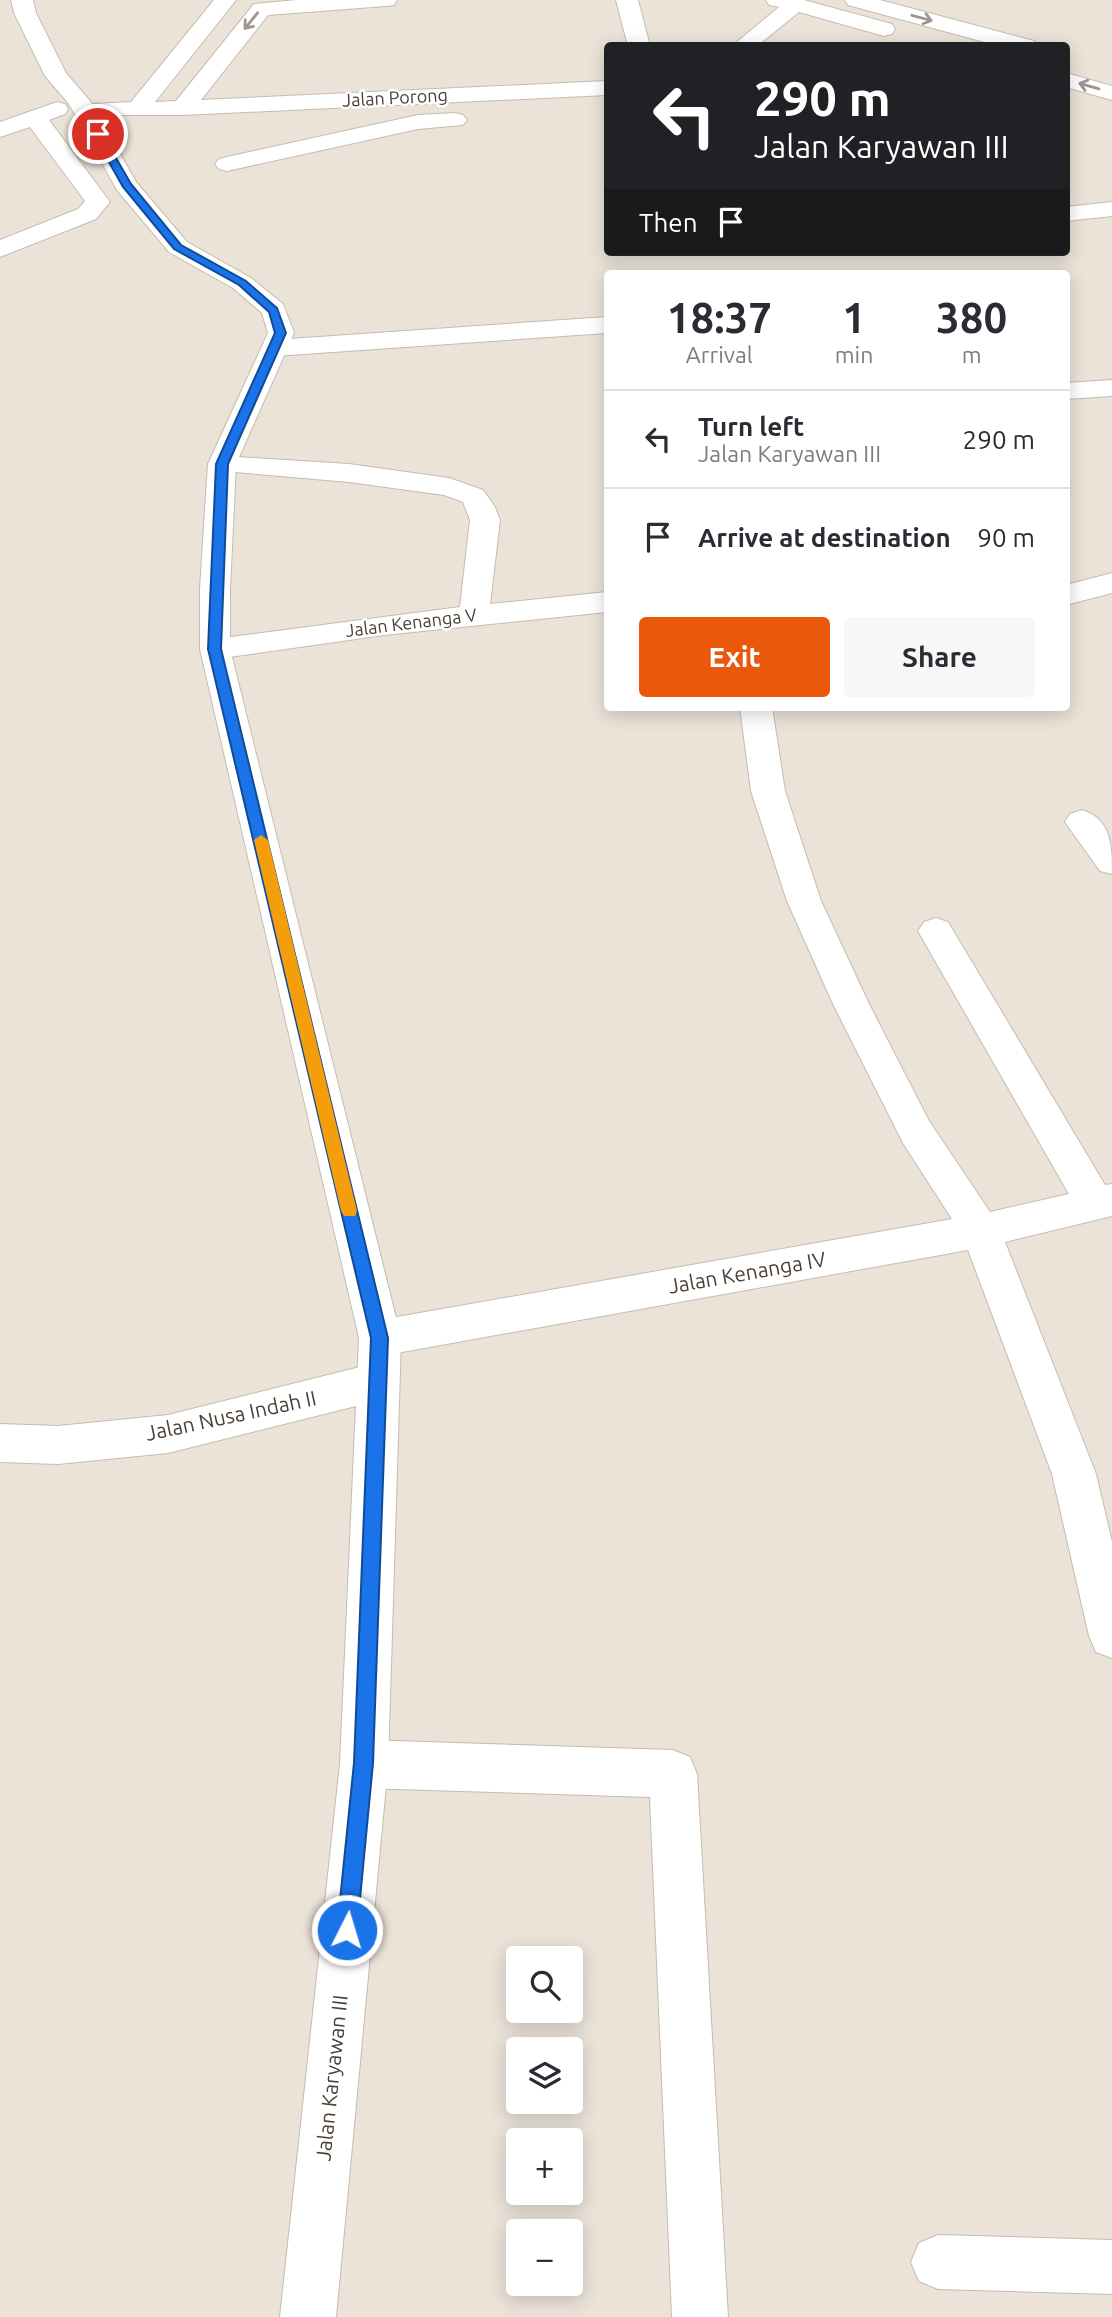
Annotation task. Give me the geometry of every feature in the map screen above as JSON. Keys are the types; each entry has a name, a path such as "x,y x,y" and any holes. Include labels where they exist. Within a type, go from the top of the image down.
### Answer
{"street":[{"name":"Jalan Karyawan III","path":"22,0 25,13 56,76 81,106 126,185 178,247 242,283 274,310 281,333 222,464 215,649 380,1338 376,1382 364,1763 308,2317"},
{"path":"139,107 225,0"},
{"path":"183,108 262,9 386,0"},
{"path":"627,0 638,42"},
{"path":"856,0 1011,42"},
{"path":"747,42 786,2 929,42"},
{"path":"1070,81 1112,93"},
{"name":"Jalan Porong","path":"0,130 34,116 81,106 183,108 604,88"},
{"path":"0,249 87,214 99,202 34,116"},
{"path":"227,164 418,122 472,119"},
{"path":"1070,214 1112,209"},
{"path":"275,348 604,325"},
{"path":"1070,391 1112,388"},
{"path":"222,464 349,473 449,487 473,496 481,507 485,520 474,615"},
{"path":"1070,594 1112,583"},
{"name":"Jalan Kenanga V","path":"215,649 474,615 604,602"},
{"path":"757,711 768,791 804,901 851,1004 916,1132 981,1231 1074,1474 1112,1636"},
{"path":"1082,822 1112,862"},
{"path":"936,931 1104,1202"},
{"name":"Jalan Kenanga IV","path":"380,1338 981,1231 1104,1202"},
{"name":"Jalan Nusa Indah II","path":"0,1443 58,1445 169,1434 376,1382"},
{"path":"364,1763 673,1774 700,2317"},
{"path":"938,2262 1112,2267"}],"shaded area":[{"path":"0,0 1112,0 1112,2317 0,2317"}],"slow traffic":[{"path":"261,840 349,1211"}],"route":[{"path":"98,134 126,185 178,247 242,283 274,310 281,333 222,464 215,589 215,649 380,1338 376,1382 364,1763 347,1930"}]}
